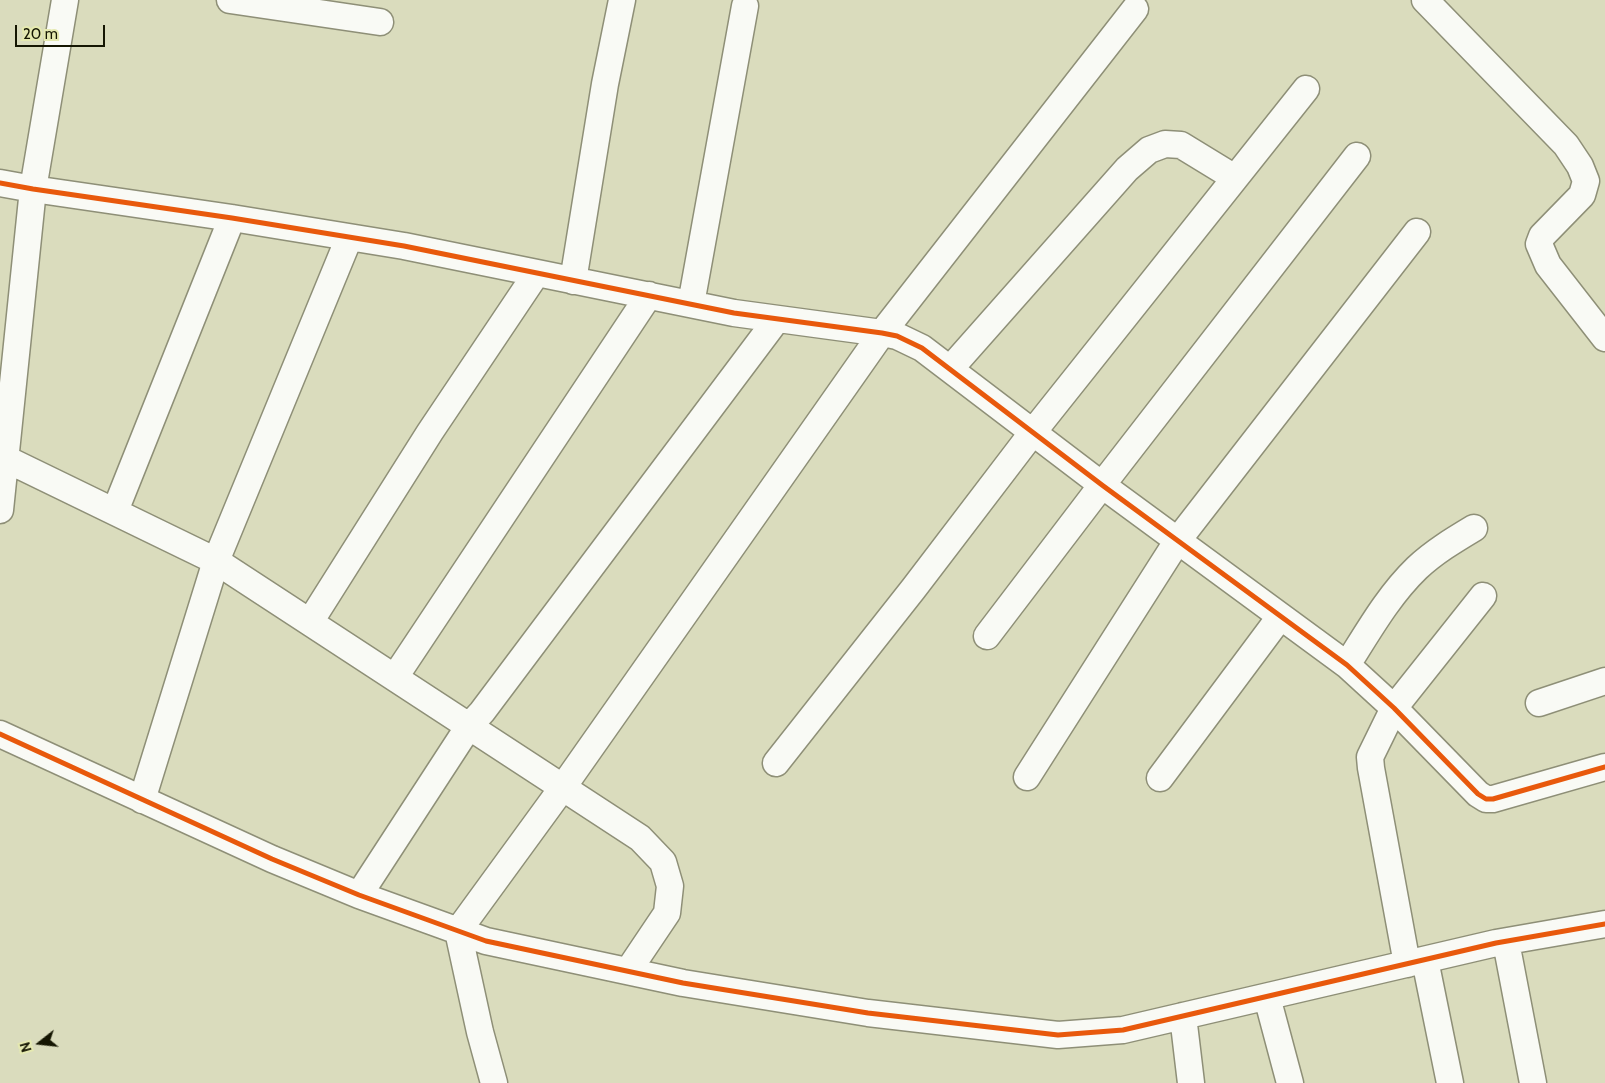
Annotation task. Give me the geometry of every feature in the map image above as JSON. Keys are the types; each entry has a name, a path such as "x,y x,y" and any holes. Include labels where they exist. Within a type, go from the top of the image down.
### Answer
{"street":[{"path":"0,510 3,459 33,189 65,0"},
{"path":"230,0 380,22"},
{"path":"573,281 605,84 622,0"},
{"path":"1425,0 1566,146 1580,166 1586,181 1582,195 1542,236 1539,244 1548,265 1605,338"},
{"path":"691,304 745,6"},
{"path":"494,1083 480,1032 458,931 563,787 882,333 1135,8"},
{"path":"776,763 914,588 1033,432 1306,89"},
{"path":"950,369 1128,169 1149,150 1165,144 1181,146 1235,178"},
{"path":"987,636 1357,156"},
{"path":"0,183 404,246 691,304 777,320 882,333 912,342 1102,485 1347,665 1394,708 1478,794 1486,799 1493,799 1605,767"},
{"path":"115,511 232,218"},
{"path":"1027,777 1178,540 1417,232"},
{"path":"142,800 216,561 349,238"},
{"path":"310,622 430,432 536,274"},
{"path":"394,677 649,295"},
{"path":"359,895 469,726 482,712 777,320"},
{"path":"3,459 216,561 640,838 663,862 670,886 667,912 628,971"},
{"path":"1347,665 1388,601 1417,568 1442,548 1474,528"},
{"path":"1450,1083 1416,962 1370,757 1394,708 1483,596"},
{"path":"1160,778 1280,616"},
{"path":"1539,703 1605,681"},
{"path":"0,734 264,856 359,895 486,941 683,983 868,1013 1058,1035 1123,1030 1506,942 1605,924"},
{"path":"1506,942 1533,1083"},
{"path":"1267,997 1290,1083"},
{"path":"1183,1016 1191,1083"}],"cycle path":[{"path":"0,183 404,246 734,313 897,336 922,348 1102,485 1347,665 1394,708 1478,794 1486,799 1493,799 1605,767"},
{"path":"0,734 272,859 359,895 486,941 683,983 868,1013 1058,1035 1123,1030 1496,943 1605,924"}]}
